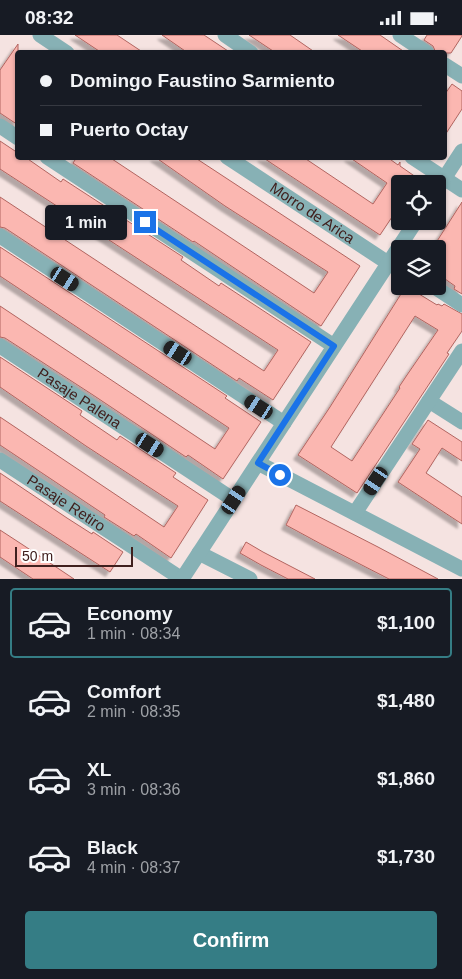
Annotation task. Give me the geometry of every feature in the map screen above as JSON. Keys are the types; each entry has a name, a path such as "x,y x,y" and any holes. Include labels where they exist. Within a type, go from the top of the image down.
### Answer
{"street":[{"path":"40,35 62,50"},
{"path":"225,35 247,50"},
{"path":"400,35 422,50"},
{"path":"447,66 462,76"},
{"path":"0,126 15,136"},
{"path":"446,175 462,151"},
{"path":"52,160 334,346"},
{"name":"Morro de Arica","path":"232,160 391,263"},
{"path":"415,160 432,175"},
{"path":"446,185 462,190"},
{"path":"0,236 284,423"},
{"path":"182,579 334,346 391,269"},
{"path":"446,295 462,305"},
{"name":"Pasaje Palena","path":"0,346 234,500"},
{"path":"355,513 462,351"},
{"path":"429,401 462,422"},
{"name":"Pasaje Retiro","path":"0,460 182,579"},
{"path":"258,463 462,569"},
{"path":"199,553 250,579"}],"building":[{"path":"75,35 117,35 140,50 98,50"},
{"path":"162,35 204,35 226,50 184,50"},
{"path":"249,35 290,35 312,50 272,50"},
{"path":"338,35 380,35 402,50 360,50"},
{"path":"427,35 462,35 451,53 447,53 447,50 435,50 433,46 424,40"},
{"path":"18,44 18,50 15,50 15,123 0,113 0,70"},
{"path":"452,84 462,91 462,109 447,132 447,91"},
{"path":"0,141 15,151 15,160 29,160 61,182 63,179 183,257 181,260 219,286 221,283 311,342 273,400 239,378 237,381 5,228 0,227 0,197 264,371 278,350 0,169"},
{"path":"75,160 114,160 314,293 328,272 225,206 159,160 199,160 360,266 321,326 73,163"},
{"path":"267,160 307,160 373,204 387,183 353,160 391,160 398,165 400,162 400,166 413,175 391,175 391,218 380,235"},
{"path":"462,202 462,294 454,289 455,286 446,280 446,240 438,240 446,230"},
{"path":"0,247 227,396 225,398 261,422 223,479 188,455 186,457 5,338 0,337 0,306 215,449 229,428 0,276"},
{"path":"400,295 421,295 437,305 442,306 444,304 462,314 462,331 447,353 449,354 357,493 298,455","holes":["415,316 438,330 352,461 331,447"]},
{"path":"0,357 82,411 80,415 117,440 120,436 176,473 173,477 208,500 171,558 136,534 134,536 104,517 105,515 0,445 0,417 164,527 178,506 0,387"},
{"path":"428,420 462,442 462,461 442,448 426,473 462,497 462,524 398,482 420,449 412,444"},
{"path":"0,473 67,518 92,534 93,532 123,552 110,572 0,501"},
{"path":"296,505 438,579 389,579 321,544 286,525"},
{"path":"0,530 74,579 33,579 0,557"},
{"path":"246,542 315,579 288,579 261,565 240,553"}],"route":[{"path":"145,222 334,346 258,463 280,475"}]}
